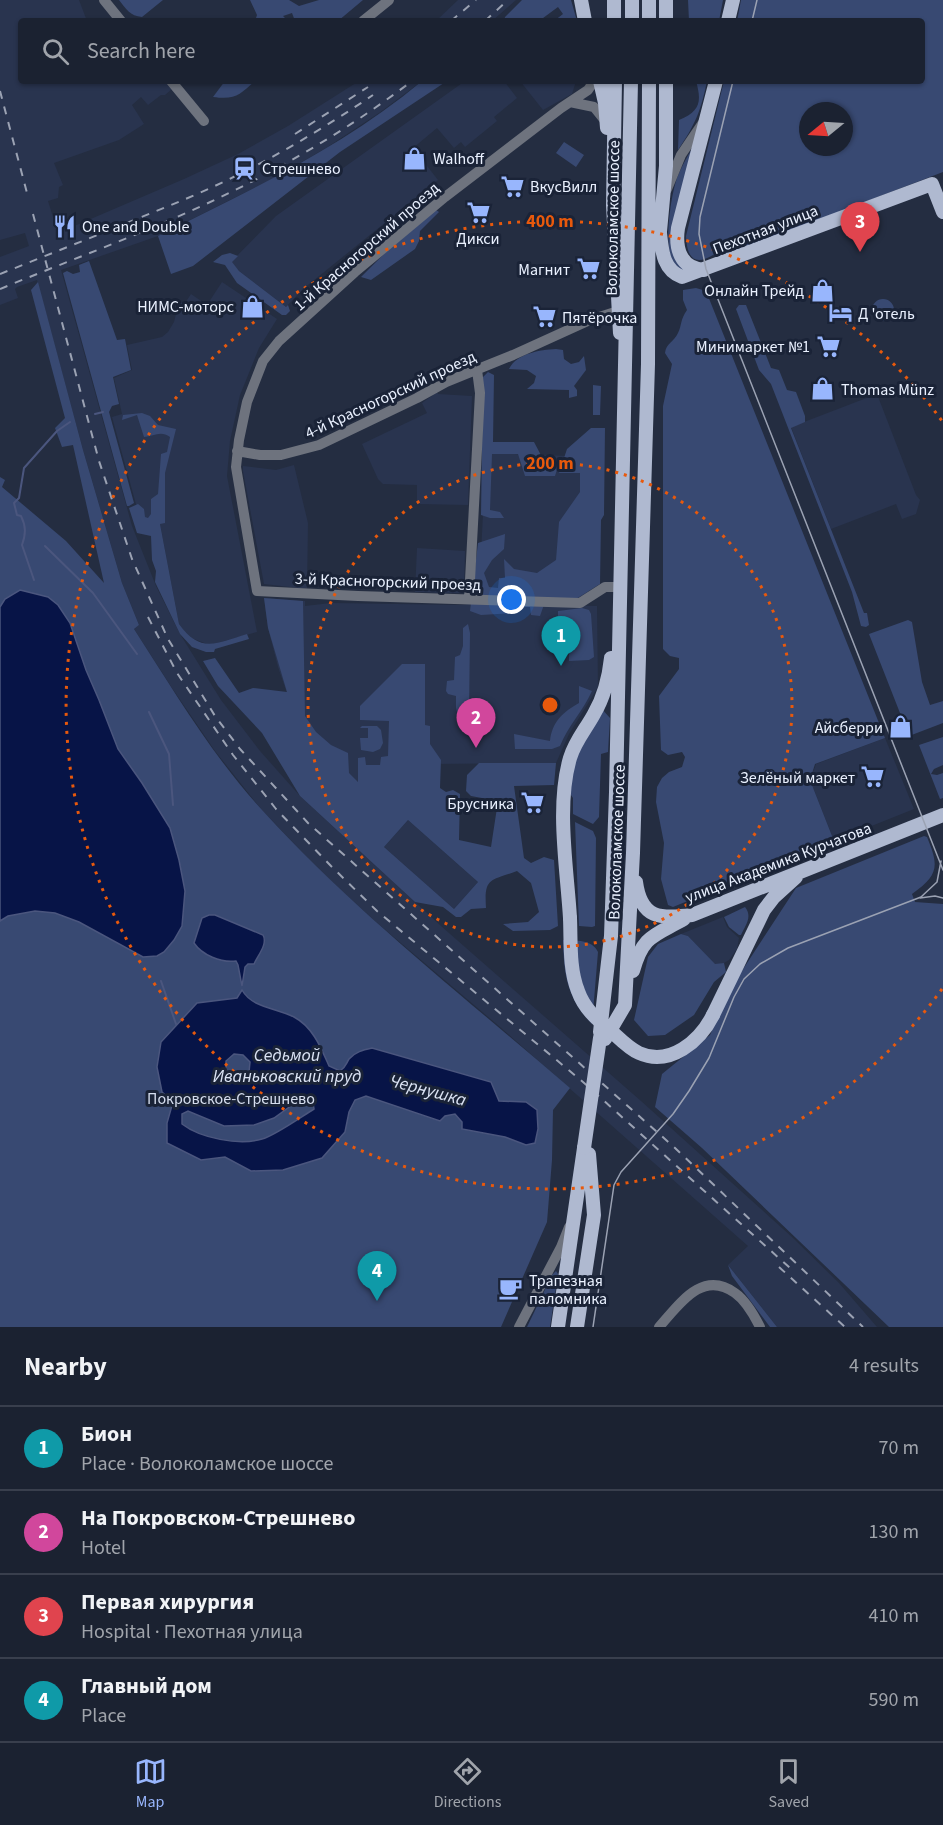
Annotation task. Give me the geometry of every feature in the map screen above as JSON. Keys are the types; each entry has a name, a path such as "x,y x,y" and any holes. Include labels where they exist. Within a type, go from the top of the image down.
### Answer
{"main road":[{"path":"581,0 584,18"},
{"path":"614,0 614,18"},
{"path":"632,0 632,18"},
{"path":"649,0 649,18"},
{"path":"666,0 666,18"},
{"path":"730,18 733,0"},
{"path":"600,84 607,124 613,205"},
{"name":"Волоколамское шоссе","path":"615,84 613,205 618,311 625,391"},
{"name":"Волоколамское шоссе","path":"558,1327 587,1150 602,1039 611,936 631,84"},
{"name":"Волоколамское шоссе","path":"602,1039 625,1005 633,853 648,351 649,84"},
{"name":"Волоколамское шоссе","path":"648,351 666,166 666,84"},
{"path":"704,270 690,267 684,261 678,252 676,242 715,84"},
{"path":"938,182 943,212"},
{"name":"Пехотная улица","path":"660,233 666,264 676,274 682,277 689,276 938,182"},
{"path":"620,590 609,672 604,692 595,714 578,739 565,777 563,804 572,962 574,982 583,1003 597,1020 641,1054 664,1056 684,1049 702,1032 713,1015 758,920 774,897 804,870"},
{"name":"улица Академика Курчатова","path":"633,853 637,886 645,907 656,916 663,918 692,915 943,814"},
{"path":"741,895 752,903 758,920"},
{"path":"625,1005 638,953 644,944 656,934 692,915"},
{"name":"Волоколамское шоссе","path":"577,1327 594,1215 587,1150"}],"street":[{"path":"104,0 119,18"},
{"path":"367,18 389,0"},
{"path":"173,84 204,121"},
{"name":"1-й Красногорский проезд","path":"257,591 238,484 237,452 247,402 264,361 279,341 355,272 445,197 588,90 592,84"},
{"path":"569,102 594,107 607,124"},
{"path":"663,198 681,155 700,129 710,107"},
{"name":"4-й Красногорский проезд","path":"237,452 281,455 310,448 446,382 513,356 590,320 618,311"},
{"path":"469,599 480,393 477,370"},
{"name":"3-й Красногорский проезд","path":"257,591 580,603 605,587 620,590"},
{"path":"519,1327 561,1246 578,1199"},
{"path":"659,1327 689,1295 709,1284 720,1284 740,1297 760,1327"}],"shaded area":[{"path":"0,0 79,0 86,18 18,18 18,84 170,84 173,88 148,105 141,97 132,105 144,124 119,140 54,163 63,185 59,187 58,198 48,201 58,233 238,154 288,126 354,84 418,84 326,148 276,177 158,236 61,270 132,526 156,586 180,634 221,700 260,751 300,796 441,926 793,1238 839,1283 877,1327 777,1327 728,1265 748,1246 500,1027 376,922 320,871 261,809 215,751 134,629 139,625 122,583 37,280 17,287 15,289 18,298 0,305 0,257 29,246 25,233 0,240"},
{"path":"458,0 516,0 495,18 439,18"},
{"path":"461,84 506,84 517,98 494,117 497,121 465,147 461,142 454,148 437,128 413,148 438,180 303,289 286,307 239,271 231,262 276,216"},
{"path":"522,84 575,84 572,94 543,110"},
{"path":"222,282 277,319 259,348 240,395 230,441 227,476 257,632 210,645 188,637 179,624 160,524 142,526 112,417 122,414 114,378 132,370 127,345 162,337 174,322 179,302 185,303 191,294 207,305"},
{"path":"437,392 438,394 472,396 468,505 417,504 417,485 383,484 378,479 362,444 427,413 422,403"},
{"path":"877,394 916,495 920,500 916,514 902,519 896,504 831,529 791,427"},
{"path":"486,453 595,457 588,592 580,598 479,594"},
{"path":"294,465 308,523 307,589 264,584 243,471 243,466 276,470"},
{"path":"417,548 465,551 464,591 460,593 415,592"},
{"path":"264,598 305,601 305,606 331,603 461,605 479,603 597,606 598,687 569,734 556,763 430,764 359,783 317,754 287,693 278,667 268,628"},
{"path":"885,738 914,809 834,841 810,780 816,764"},
{"path":"408,820 478,882 454,909 384,847"},
{"path":"723,917 727,927 739,938 737,949 729,960 715,965 688,936 681,934"}],"green space":[{"path":"119,0 163,0 142,17 131,14"},
{"path":"250,0 289,0 299,6 319,0 363,0 342,18 294,18 292,13 283,16 285,18 256,18 257,15"},
{"path":"522,0 571,0 576,18 558,18 563,14 558,7 543,18 505,17"},
{"path":"688,0 723,0 720,18 689,18"},
{"path":"741,0 943,0 943,172 721,257 713,255 696,260 692,258 686,236 723,84 925,84 925,18 738,18"},
{"path":"223,84 252,84 232,97 213,97"},
{"path":"418,84 442,84 340,152 193,266 171,274 158,236 261,185 328,147 392,105"},
{"path":"697,84 706,84 697,117 678,150 679,120 695,109 699,95"},
{"path":"564,142 584,155 576,167 556,153"},
{"path":"692,149 670,237 686,270 682,270 671,258 669,223 677,178"},
{"path":"436,210 439,212 420,231 415,249 371,280 361,277 385,253"},
{"path":"230,253 238,256 232,262 239,271 286,307 288,305 290,311 286,315 282,315 237,283 225,265 213,262 222,255"},
{"path":"89,261 117,340 125,339 131,370 113,377 119,404 112,406 109,412 134,503 129,506 127,506 63,273 80,272 79,265"},
{"name":"Покровское-Стрешнево","path":"38,282 83,450 122,583 139,625 134,629 179,700 245,790 336,885 412,954 570,1088 553,1110 547,1222 501,1327 0,1327 0,477 5,480 2,487 66,541 104,583 73,445 62,447 55,428 65,418 31,290"},
{"path":"696,288 706,291 885,738 815,764 810,780 834,841 673,907 668,905 661,879 664,843 656,802 657,787 669,772 682,767 685,757 682,752 668,755 661,750 659,696 679,669 679,658 670,656 663,649 663,406 672,364 665,353 668,345 678,333 687,310 683,300 683,290"},
{"path":"883,299 893,306 894,310 887,320 883,321 873,314 872,310 879,300"},
{"path":"739,305 746,305 771,368 779,370 787,390 796,392 805,422 791,428 864,613 867,613 869,625 866,627 861,626 852,592 771,384 759,370 736,309"},
{"path":"556,349 563,350 564,359 571,364 579,362 584,356 586,370 574,386 577,396 569,398 569,390 527,389 534,383 536,376 527,370 509,369 517,359 523,356"},
{"path":"488,372 494,375 493,442 534,442 543,459 560,460 555,476 525,476 518,454 492,454 490,510 500,512 504,518 490,518 481,515 483,377"},
{"path":"593,385 601,386 600,415 593,415"},
{"path":"142,413 150,416 158,425 176,429 165,473 165,523 160,524 179,624 194,639 202,643 218,643 247,634 249,639 215,649 214,652 192,647 180,634 155,582 156,571 152,560 151,536 137,533 129,508 138,504 144,509 145,517 148,518 151,514 151,499 158,494 161,454 167,452 170,437 160,434 144,437 137,415 122,420 123,415"},
{"path":"591,428 605,428 600,584 576,599 546,599 540,616 531,615 530,607 512,607 512,613 481,615 470,611 478,543 505,534 504,549 492,560 484,573 489,587 498,588 499,578 505,578 504,559 514,569 537,573 556,560 559,522 580,492 580,473 559,473 567,449"},
{"path":"264,598 303,601 305,716 316,732 331,745 348,753 349,773 358,782 358,758 365,757 366,765 380,765 381,757 388,756 389,721 360,720 360,706 402,664 425,664 425,725 430,726 430,744 441,760 440,788 446,792 453,790 460,794 459,840 491,847 498,801 471,796 466,791 467,775 479,763 556,763 554,785 514,786 524,858 531,863 544,857 554,860 558,926 550,930 513,931 503,924 528,922 539,912 531,883 517,871 495,879 488,885 486,908 471,909 461,917 456,917 443,907 415,902 300,796 262,733 218,686 203,661 215,658 239,693 253,688 287,692 268,628","holes":["408,820 478,882 454,909 384,847"]},
{"path":"582,608 589,610 591,614 594,657 589,660 569,661 569,637 558,634 558,611"},
{"path":"908,620 912,622 922,682 930,705 943,701 943,723 909,736 869,634"},
{"path":"468,624 470,633 469,714 467,717 458,716 456,696 446,691 447,681 454,680 455,657 460,655 463,646 463,628"},
{"path":"579,686 592,691 560,746 552,749 515,749 514,734 550,741 553,728 559,718 579,703"},
{"path":"601,708 610,718 608,752 601,754 599,817 593,824 573,814 573,798 567,789 559,788 566,753 575,732 582,722"},
{"path":"377,726 381,730 383,743 380,749 373,752 361,750 360,738 368,738 368,728 360,728"},
{"path":"943,737 943,765 934,769 931,774 943,773 943,798 940,799 919,745"},
{"path":"575,822 593,831 596,838 595,926 592,927 579,926"},
{"path":"924,836 927,837 934,855 934,869 927,881 912,894 915,902 943,904 943,1327 889,1327 702,1148 655,1107 662,1074 710,1035 734,983 796,888"},
{"path":"745,907 748,918 739,935 729,927 724,917"},
{"path":"681,934 688,936 715,964 724,963 726,972 714,982 694,1015 665,1035 648,1036 634,1020 648,957 658,944"},
{"path":"563,940 588,943 598,952 592,1024 572,995 564,965"},
{"path":"728,1265 777,1327 770,1327 732,1276"},
{"path":"556,1271 558,1274 550,1327 527,1327 552,1275"}],"water":[{"path":"20,590 48,597 58,605 70,623 118,749 170,828 185,891 182,926 164,952 157,956 143,957 79,922 55,913 35,911 8,916 0,921 0,607 5,599"},
{"path":"215,915 263,935 262,950 254,964 248,964 245,967 242,986 236,961 224,961 212,957 194,943 202,918"},
{"name":"Седьмой Иваньковский пруд","path":"242,990 252,1001 301,1021 316,1038 329,1066 340,1071 354,1055 372,1048 491,1082 499,1101 526,1102 537,1110 538,1129 535,1143 526,1145 505,1137 462,1129 462,1122 455,1114 445,1116 440,1121 366,1096 355,1100 349,1112 345,1132 322,1158 283,1170 251,1171 225,1157 201,1160 167,1143 167,1123 173,1102 162,1092 157,1067 161,1042 197,1003 237,998","holes":["234,1054 243,1055 250,1062 249,1072 241,1078 232,1078 226,1070 226,1061","309,1099 314,1109 273,1134 253,1141 242,1142 209,1137 182,1124 182,1114 188,1111 224,1126 254,1125 274,1118 299,1100"]}],"waterway":[{"path":"95,414 103,412"},
{"path":"34,580 22,545 25,534 24,523 21,516 17,515 14,503 19,498 24,468 57,431 70,422"},
{"path":"45,546 93,593 137,654"},
{"path":"149,712 169,754 173,805"},
{"path":"161,981 176,1024"}],"tram line":[{"path":"753,18 757,0"},
{"path":"732,84 700,217 699,234 706,269 943,870"},
{"path":"593,1327 614,1185 621,1172 673,1114 689,1091 709,1058 734,997 744,979 760,964 788,948 921,897 937,882 941,861"},
{"path":"920,898 935,896 943,898"}],"railway":[{"path":"455,18 476,0"},
{"path":"488,18 508,0"},
{"path":"0,289 160,224 253,181 335,134 408,84"},
{"path":"295,134 368,87"},
{"path":"0,91 27,193"},
{"path":"112,229 181,201 263,162 373,95"},
{"path":"33,214 99,461 132,559 168,639 215,716 240,749 308,823 674,1147 863,1327"},
{"path":"0,274 105,232"},
{"path":"148,617 177,673 233,755 276,809 331,866 377,911 583,1082 790,1268"},
{"path":"779,1267 845,1327"}],"place":[{"name":"Walhoff","path":"415,158"},
{"name":"Стрешнево","path":"244,168"},
{"name":"ВкусВилл","path":"512,186"},
{"name":"Дикси","path":"478,213"},
{"name":"One and Double","path":"64,226"},
{"name":"Первая хирургия","path":"860,252"},
{"name":"Магнит","path":"588,269"},
{"name":"Онлайн Трейд","path":"822,290"},
{"name":"НИМС-моторс","path":"252,306"},
{"name":"Д 'отель","path":"840,313"},
{"name":"Пятёрочка","path":"544,317"},
{"name":"Минимаркет №1","path":"828,346"},
{"name":"Thomas Münz","path":"823,389"},
{"name":"Бион","path":"561,666"},
{"name":"Айсберри","path":"901,727"},
{"name":"На Покровском-Стрешнево","path":"476,748"},
{"name":"Зелёный маркет","path":"873,777"},
{"name":"Брусника","path":"532,803"},
{"name":"Трапезная паломника","path":"511,1289"},
{"name":"Главный дом","path":"377,1301"}],"water label":[{"name":"Чернушка","path":"428,1090"}]}
